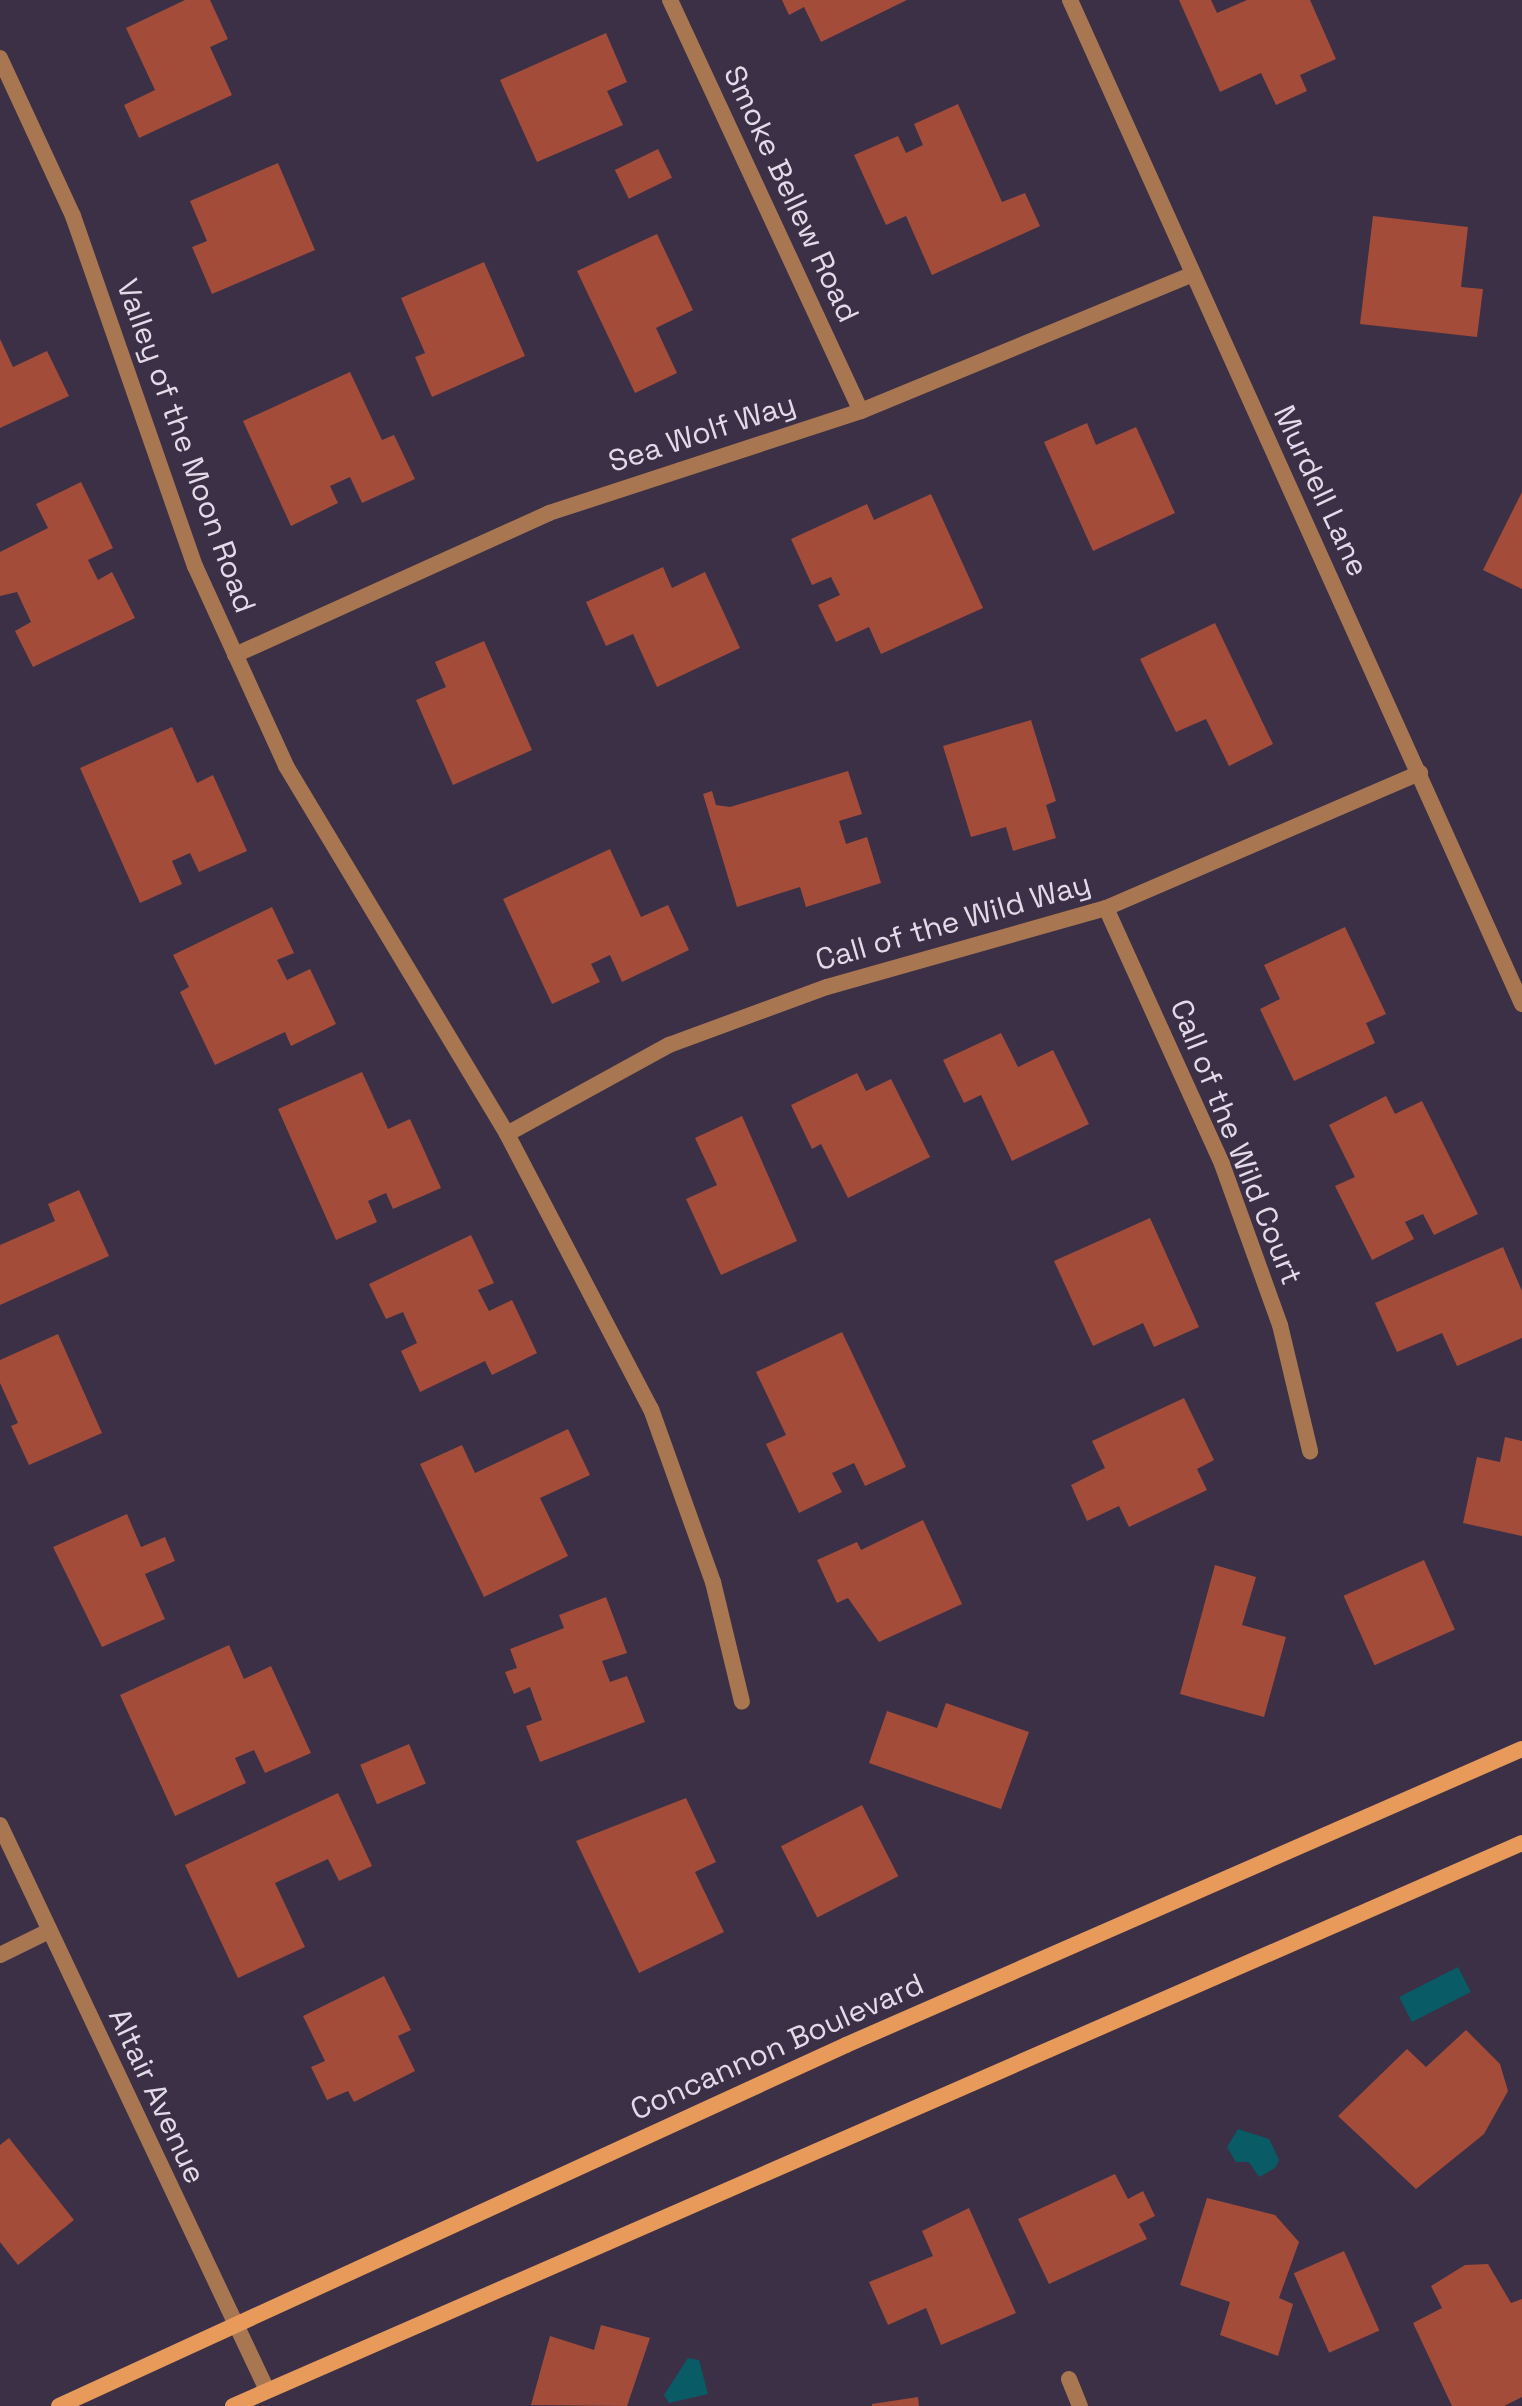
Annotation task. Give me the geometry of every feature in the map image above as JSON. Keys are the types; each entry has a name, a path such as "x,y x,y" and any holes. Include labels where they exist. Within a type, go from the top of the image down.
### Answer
{"main road":[{"name":"Concannon Boulevard","path":"59,2406 234,2322 1522,1749"},
{"path":"233,2406 1522,1843"}],"street":[{"name":"Smoke Bellew Road","path":"670,0 861,411"},
{"name":"Murdell Lane","path":"1070,0 1191,275 1420,773 1522,1004"},
{"name":"Valley of the Moon Road","path":"0,58 73,216 195,566 286,766 507,1134 651,1409 713,1582 742,1702"},
{"name":"Sea Wolf Way","path":"235,655 549,513 861,411 1191,275"},
{"name":"Call of the Wild Way","path":"507,1134 669,1045 827,987 1106,908 1420,773"},
{"name":"Call of the Wild Court","path":"1106,908 1222,1164 1280,1325 1310,1451"},
{"name":"Altair Avenue","path":"0,1825 267,2390"},
{"path":"0,1955 49,1931"},
{"path":"1069,2379 1080,2406"}],"shaded area":[{"path":"1458,1967 1471,1992 1412,2022 1399,1997"},
{"path":"1238,2129 1269,2139 1279,2160 1275,2168 1259,2177 1249,2162 1236,2162 1227,2147"},
{"path":"688,2358 699,2360 708,2394 669,2403 664,2395"}],"building":[{"path":"185,0 210,0 228,39 210,47 232,95 139,138 124,105 155,90 126,28"},
{"path":"782,0 907,0 821,42 804,7 789,15"},
{"path":"1179,0 1211,0 1217,13 1247,0 1310,0 1336,59 1300,75 1307,91 1276,105 1261,73 1220,92"},
{"path":"606,33 627,82 607,91 623,125 537,162 500,80"},
{"path":"958,104 1002,202 1025,193 1040,226 932,275 906,216 886,225 854,155 898,136 906,153 923,145 914,124"},
{"path":"658,149 672,178 629,199 615,170"},
{"path":"278,163 315,250 212,294 192,247 207,241 190,201"},
{"path":"1373,216 1468,227 1461,287 1483,289 1477,337 1360,324"},
{"path":"657,234 693,310 656,328 677,373 635,393 577,271"},
{"path":"484,262 525,356 432,397 415,357 425,353 401,298"},
{"path":"0,339 13,367 47,351 69,396 0,428"},
{"path":"350,372 382,440 394,435 415,479 362,503 350,477 330,486 338,503 291,526 243,421"},
{"path":"1087,423 1096,445 1136,427 1175,513 1093,551 1044,442"},
{"path":"81,482 113,548 88,560 98,580 112,572 135,618 33,667 15,631 31,622 17,592 0,596 0,552 48,528 36,504"},
{"path":"1522,492 1522,589 1483,570"},
{"path":"931,494 983,608 881,654 869,627 836,642 818,605 840,595 831,577 812,585 791,539 867,504 874,520"},
{"path":"663,567 672,588 705,572 740,648 657,687 633,634 606,646 586,602"},
{"path":"1215,623 1273,744 1229,766 1206,719 1176,732 1140,659"},
{"path":"484,641 532,750 453,785 416,700 446,687 435,662"},
{"path":"1031,720 1056,801 1046,805 1056,838 1013,851 1006,827 971,837 943,746"},
{"path":"172,727 197,783 213,775 247,851 199,872 190,853 172,861 182,884 140,903 80,768"},
{"path":"848,771 862,814 839,821 846,844 867,837 881,883 806,907 800,887 737,907 703,794 712,791 716,805 730,807"},
{"path":"610,849 641,917 668,905 689,950 622,982 610,955 591,964 600,982 552,1004 503,899"},
{"path":"272,907 294,953 277,960 287,980 310,969 336,1024 291,1046 285,1032 215,1065 180,992 189,987 173,955"},
{"path":"1345,927 1386,1014 1366,1023 1375,1043 1294,1081 1260,1009 1280,999 1264,965"},
{"path":"1001,1033 1018,1067 1053,1050 1089,1124 1012,1161 981,1095 964,1103 943,1060"},
{"path":"362,1072 388,1129 410,1119 441,1188 393,1209 386,1193 368,1201 377,1222 336,1240 278,1109"},
{"path":"857,1073 866,1091 891,1079 930,1157 848,1198 821,1144 812,1149 791,1105"},
{"path":"1386,1096 1395,1114 1422,1101 1478,1214 1434,1235 1423,1214 1405,1222 1414,1239 1372,1260 1335,1186 1355,1177 1329,1125"},
{"path":"742,1116 797,1241 721,1275 686,1199 717,1185 695,1138"},
{"path":"79,1190 109,1256 0,1305 0,1245 55,1221 48,1204"},
{"path":"1150,1218 1199,1327 1154,1347 1143,1323 1093,1346 1054,1261"},
{"path":"471,1235 494,1283 478,1290 489,1311 512,1300 537,1353 492,1375 485,1361 420,1392 401,1351 417,1343 403,1312 386,1319 369,1284"},
{"path":"1503,1247 1522,1291 1522,1338 1457,1366 1442,1333 1397,1352 1375,1303"},
{"path":"842,1332 906,1467 865,1486 854,1463 832,1473 842,1492 799,1513 766,1444 786,1435 756,1372"},
{"path":"58,1334 102,1433 29,1465 11,1426 18,1423 0,1383 0,1360"},
{"path":"1184,1398 1214,1460 1197,1469 1207,1490 1129,1527 1119,1506 1087,1521 1071,1485 1105,1468 1092,1441"},
{"path":"568,1429 590,1475 540,1498 568,1556 484,1597 420,1464 462,1445 475,1473"},
{"path":"1505,1437 1522,1441 1522,1536 1463,1523 1477,1457 1500,1462"},
{"path":"127,1514 141,1547 165,1537 175,1561 145,1574 165,1619 102,1647 53,1547"},
{"path":"923,1520 962,1604 879,1642 848,1598 837,1603 817,1560 857,1542 861,1550"},
{"path":"1424,1560 1455,1629 1375,1665 1344,1596"},
{"path":"1215,1565 1256,1577 1242,1625 1286,1637 1264,1717 1180,1694"},
{"path":"606,1597 627,1653 602,1661 610,1682 627,1676 645,1722 540,1762 526,1726 542,1720 530,1687 514,1694 505,1672 517,1668 510,1649 564,1628 559,1615"},
{"path":"229,1645 244,1679 271,1666 311,1753 265,1773 254,1750 235,1758 246,1783 175,1816 120,1695"},
{"path":"946,1703 1029,1732 1001,1809 869,1763 887,1711 937,1728"},
{"path":"409,1744 426,1784 377,1804 360,1765"},
{"path":"338,1793 372,1866 339,1881 328,1859 275,1883 305,1947 238,1978 185,1865"},
{"path":"686,1798 716,1862 695,1872 724,1932 639,1973 576,1841"},
{"path":"862,1805 898,1876 817,1918 781,1846"},
{"path":"384,1976 411,2030 398,2036 415,2071 354,2102 348,2091 327,2100 311,2067 325,2061 303,2016"},
{"path":"1466,2030 1500,2064 1508,2091 1484,2134 1416,2189 1338,2116 1407,2049 1426,2067"},
{"path":"9,2138 74,2220 18,2265 0,2242 0,2145"},
{"path":"1115,2174 1128,2199 1143,2191 1155,2216 1139,2224 1147,2239 1049,2284 1018,2219"},
{"path":"1207,2198 1275,2215 1299,2242 1279,2298 1293,2304 1278,2356 1220,2335 1230,2302 1180,2285"},
{"path":"969,2208 1016,2313 941,2345 926,2308 888,2325 869,2282 933,2256 922,2231"},
{"path":"1344,2251 1379,2330 1329,2353 1294,2273"},
{"path":"1488,2264 1511,2303 1522,2299 1522,2397 1504,2406 1452,2406 1413,2323 1442,2308 1431,2286 1465,2265"},
{"path":"601,2325 650,2338 627,2406 531,2405 550,2336 594,2350"},
{"path":"918,2397 919,2406 872,2406 872,2404"}]}
